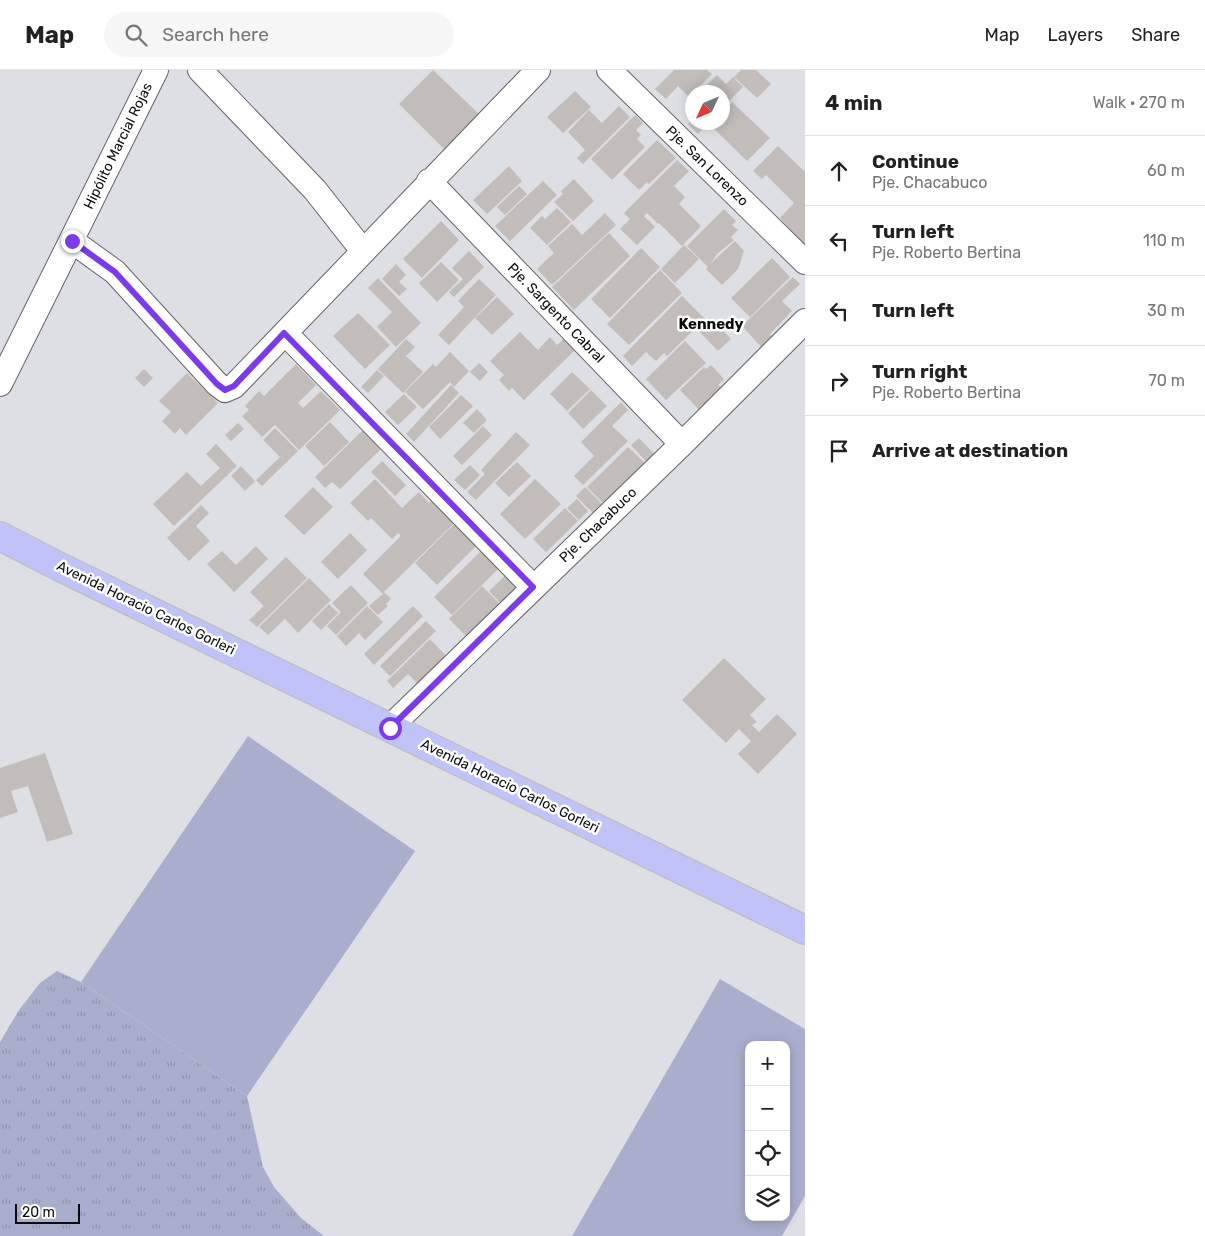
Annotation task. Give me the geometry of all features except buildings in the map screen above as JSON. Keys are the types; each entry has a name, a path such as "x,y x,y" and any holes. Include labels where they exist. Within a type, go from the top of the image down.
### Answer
{"main road":[{"name":"Avenida Horacio Carlos Gorleri","path":"0,536 805,930"}],"street":[{"name":"Hipólito Marcial Rojas","path":"0,384 156,70"},
{"path":"200,70 315,190 363,251"},
{"path":"72,241 115,272 217,384 225,390 234,386 429,181 538,70"},
{"name":"Pje. San Lorenzo","path":"609,70 805,262"},
{"name":"Pje. Sargento Cabral","path":"429,181 682,444"},
{"name":"Pje. Chacabuco","path":"390,728 805,322"},
{"path":"284,333 533,587"}],"green space":[{"path":"248,736 415,851 247,1096 81,982"},
{"path":"57,971 81,982 247,1096 263,1167 274,1187 301,1218 324,1236 0,1236 0,1042 19,1010 40,983"},
{"path":"720,979 805,1029 805,1196 782,1236 572,1236"}],"district":[{"name":"Kennedy","path":"711,324"}],"route":[{"path":"72,241 115,272 217,384 225,390 234,386 284,333 533,587 390,728"}]}
